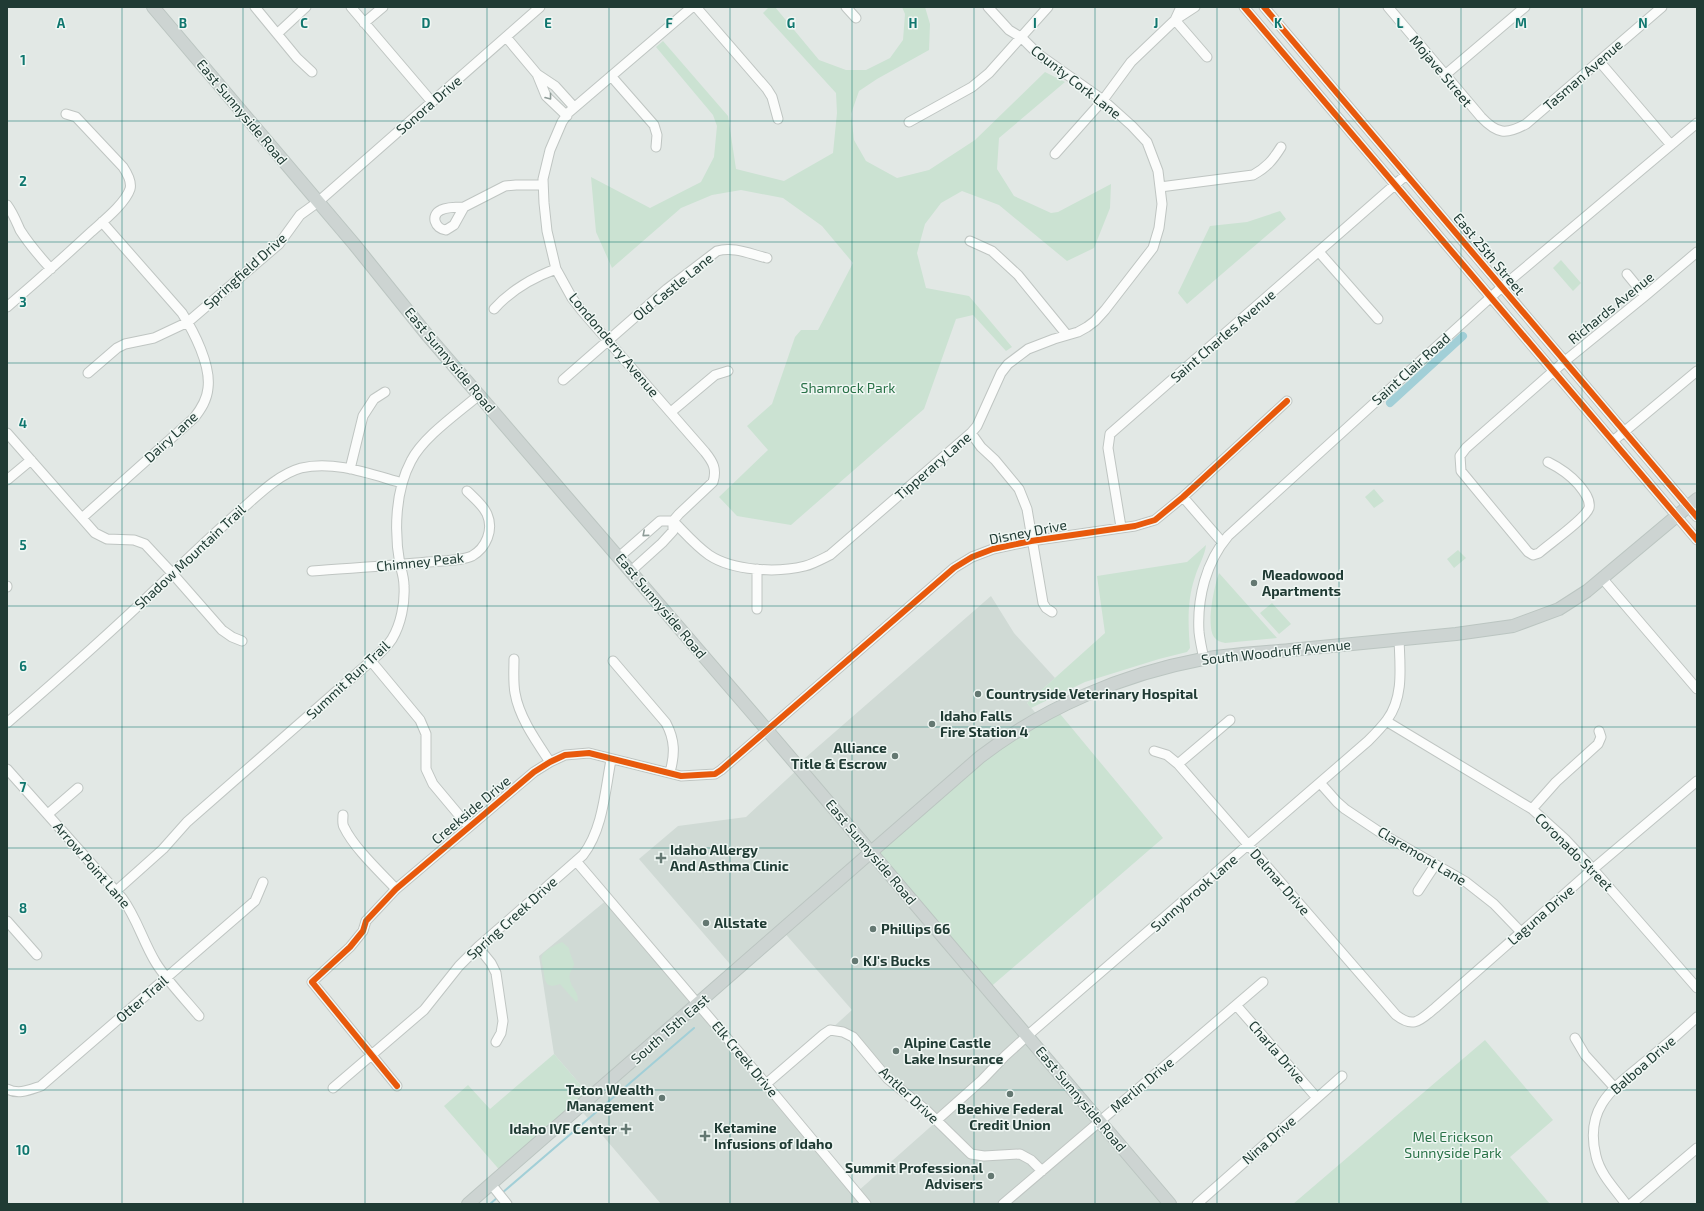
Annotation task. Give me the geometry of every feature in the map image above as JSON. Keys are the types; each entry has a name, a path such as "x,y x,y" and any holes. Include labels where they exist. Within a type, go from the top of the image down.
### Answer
{"main road":[{"name":"East Sunnyside Road","path":"153,7 318,202 478,395 631,571 1170,1204"},
{"name":"South Woodruff Avenue","path":"871,852 980,757 1001,742 1056,708 1105,687 1146,673 1204,659 1496,629 1519,624 1559,609 1606,582 1693,503"},
{"name":"South 15th East","path":"468,1204 493,1188 871,852"}],"street":[{"path":"255,7 278,33 297,58 312,72"},
{"path":"278,33 306,7"},
{"path":"351,7 432,102"},
{"path":"364,23 383,7"},
{"name":"Sonora Drive","path":"318,202 540,7"},
{"name":"Londonderry Avenue","path":"631,571 662,543 673,530 673,521 713,482 715,467 711,460 671,412 572,298 556,269 547,231 543,185 546,163 550,150 562,122 574,107 692,7"},
{"path":"696,7 767,89 772,97 778,119"},
{"path":"846,7 856,18"},
{"name":"County Cork Lane","path":"988,7 1009,30 1022,38 1038,54 1103,100 1132,126 1147,142 1158,171 1160,187"},
{"path":"909,122 972,87 990,73 1048,7"},
{"path":"1175,20 1181,7"},
{"path":"1055,154 1103,100 1131,62 1175,20 1195,7"},
{"name":"East 25th Street","path":"1244,7 1697,540"},
{"name":"East 25th Street","path":"1264,7 1624,431 1693,503 1697,517"},
{"name":"Mojave Street","path":"1389,7 1480,117 1490,127 1499,131"},
{"path":"1445,75 1525,7"},
{"name":"Tasman Avenue","path":"1499,131 1509,131 1526,124 1662,7"},
{"path":"1175,20 1207,57"},
{"path":"506,37 537,74 555,86 574,107"},
{"path":"1599,61 1671,145"},
{"path":"537,74 546,96 567,116"},
{"path":"611,76 654,125 657,135 656,146"},
{"path":"7,307 102,222 126,196 130,189 128,174 76,117 66,114"},
{"name":"Saint Clair Road","path":"1204,659 1199,633 1200,598 1207,572 1222,542 1248,516 1502,287 1697,123"},
{"path":"1160,187 1253,175 1262,170 1273,159 1281,147"},
{"name":"Saint Charles Avenue","path":"1121,527 1108,448 1110,434 1406,175"},
{"path":"464,207 505,186 543,185"},
{"name":"Tipperary Lane","path":"673,521 696,545 710,556 724,563 741,567 757,569 806,566 830,555 971,433 977,426 1001,373 1008,364 1028,349 1078,332 1095,321 1153,248 1159,228 1162,204 1160,187"},
{"name":"Springfield Drive","path":"88,373 116,348 126,344 154,338 188,322 279,244 300,215 318,202"},
{"path":"7,205 12,212 20,230 33,249 51,269"},
{"name":"Dairy Lane","path":"82,518 194,418 202,408 208,388 208,373 200,349 188,322 182,313 102,222"},
{"path":"970,241 992,251 1018,274 1067,336"},
{"name":"Old Castle Lane","path":"563,380 667,289 716,251 725,249 735,250 767,258"},
{"path":"1319,252 1378,319"},
{"name":"Richards Avenue","path":"1548,462 1561,468 1584,490 1588,499 1589,507 1584,516 1539,553 1533,554 1528,552 1473,488 1461,471 1459,465 1460,456 1466,448 1565,361 1697,252"},
{"path":"494,309 518,288 556,269"},
{"name":"Richards Avenue","path":"1627,274 1645,296"},
{"path":"671,412 715,375 728,371"},
{"path":"1613,441 1697,371"},
{"path":"350,469 365,413 374,399 385,392"},
{"name":"Summit Run Trail","path":"116,891 163,848 187,822 372,661 392,639 398,625 403,603 404,586 400,565 397,514 402,483 411,460 417,451 432,435 478,395"},
{"name":"Disney Drive","path":"767,730 954,568 972,557 993,549 1031,541 1146,524 1155,520 1183,497 1287,401"},
{"path":"7,433 95,533 107,539 140,542 172,572 222,630 232,638 242,641"},
{"path":"971,433 981,447 999,465 1019,489 1027,509 1031,541 1043,603 1046,608 1052,612"},
{"path":"7,480 31,460"},
{"name":"Shadow Mountain Trail","path":"7,723 261,492 292,471 311,467 332,467 350,469 402,483"},
{"name":"Chimney Peak","path":"312,571 400,565 470,557 479,551 488,538 488,515 484,508 467,491"},
{"path":"1183,497 1222,542"},
{"path":"619,557 660,521 673,521"},
{"path":"757,569 757,609"},
{"path":"1606,582 1697,689"},
{"name":"Sunnybrook Lane","path":"937,1120 982,1080 1027,1036 1321,784 1368,741 1392,713 1399,692 1401,676 1399,639"},
{"path":"514,659 514,681 518,706 538,744 550,762"},
{"path":"372,661 420,720 426,734 426,769 433,784 469,827"},
{"path":"613,661 666,723 672,734 674,746 670,772"},
{"path":"1178,764 1230,720"},
{"name":"Coronado Street","path":"1386,721 1532,810 1565,839 1593,869 1697,988"},
{"name":"Creekside Drive","path":"372,1054 312,982 350,946 362,931 366,921 396,889 534,772 564,755 589,753 612,760 670,772 681,776 715,774 767,730"},
{"path":"1532,810 1556,782 1598,744 1601,737 1599,731"},
{"name":"Delmar Drive","path":"1154,751 1167,755 1178,764 1400,1019"},
{"name":"Spring Creek Drive","path":"333,1088 424,1010 459,966 478,947 576,862 591,845 597,829 612,760"},
{"name":"Arrow Point Lane","path":"7,769 130,908 149,951 167,978 199,1016"},
{"name":"Laguna Drive","path":"1400,1019 1408,1022 1419,1022 1593,869 1697,781"},
{"name":"Claremont Lane","path":"1321,784 1337,802 1345,808 1435,865 1466,882 1494,904 1521,932"},
{"name":"Arrow Point Lane","path":"48,814 78,788"},
{"path":"343,815 343,826 352,839 396,889"},
{"name":"Elk Creek Drive","path":"576,862 766,1084 866,1204"},
{"path":"1418,892 1435,865"},
{"name":"Otter Trail","path":"7,1089 13,1092 24,1092 41,1086 255,901 263,882"},
{"path":"7,921 37,955"},
{"path":"478,947 491,963 496,973 503,1021 501,1033 496,1042"},
{"name":"Merlin Drive","path":"1003,1204 1263,982"},
{"name":"Charla Drive","path":"1236,1005 1317,1098"},
{"name":"Balboa Drive","path":"1626,1204 1601,1168 1596,1156 1594,1125 1598,1111 1614,1087 1652,1057 1697,1017"},
{"name":"Antler Drive","path":"766,1084 824,1034 830,1030 843,1032 853,1037 888,1079 926,1110 971,1154 984,1156 1020,1154 1031,1160 1042,1171"},
{"path":"1575,1038 1585,1055 1614,1087"},
{"path":"372,1054 397,1086"},
{"name":"Nina Drive","path":"1197,1204 1342,1076"},
{"path":"1631,1204 1697,1148"},
{"path":"493,1188 506,1202"}],"shaded area":[{"path":"991,596 1014,633 1055,678 1027,703 1040,718 871,852 1170,1204 661,1204 579,1108 591,1097 554,1054 539,956 608,899 857,1192 937,1121 888,1079 853,1037 830,1030 852,1010 782,930 736,971 639,859 678,826 746,817 799,768 797,765"}],"green space":[{"name":"Shamrock Park","path":"769,7 775,7 819,60 846,70 866,70 890,58 903,40 905,14 902,7 925,7 930,24 929,50 877,79 859,91 851,114 854,140 866,161 897,178 929,170 975,140 1045,72 1065,82 999,138 997,169 1014,196 1051,213 1058,212 1111,184 1110,208 1094,248 1067,261 999,205 962,191 941,203 925,224 917,253 926,288 969,296 1012,347 1006,351 973,315 956,319 924,409 791,525 737,516 719,497 768,450 747,426 772,404 795,337 801,330 818,330 853,263 822,226 783,198 741,190 712,195 681,208 612,268 596,232 591,177 650,208 701,182 714,157 717,126 713,115 656,47 663,41 728,116 736,169 784,181 833,153 837,113 836,93 763,13"},
{"path":"1280,211 1286,219 1187,304 1178,293 1210,226 1247,222"},
{"path":"1561,260 1581,283 1573,291 1553,268"},
{"path":"1374,489 1384,501 1374,508 1365,497"},
{"path":"1206,545 1192,586 1189,604 1190,648 1187,652 1085,682 1031,708 1027,703 1105,633 1097,576 1187,562"},
{"path":"1458,550 1466,558 1454,568 1447,559"},
{"path":"1219,573 1277,638 1225,643 1214,637 1211,624 1211,615 1213,596"},
{"path":"1272,603 1291,624 1279,634 1260,613"},
{"path":"1056,709 1163,838 987,990 871,852 995,746"},
{"path":"562,942 569,948 574,964 570,978 576,991 578,1000 576,1002 560,984 551,986 546,983 545,980 542,956 549,949"},
{"name":"Mel Erickson Sunnyside Park","path":"1485,1040 1553,1120 1510,1157 1550,1204 1293,1204"},
{"path":"554,1054 591,1097 503,1174 444,1106 468,1085 490,1109"}],"waterway":[{"path":"1390,403 1463,336"},
{"path":"502,1193 694,1028"},
{"path":"490,1204 498,1197"}],"cycle path":[{"path":"1244,7 1697,540"},
{"path":"1264,7 1697,517"},
{"path":"397,1086 312,982 350,947 363,931 366,921 396,889 534,772 565,755 589,753 681,776 715,774 954,568 972,557 993,549 1031,541 1135,526 1155,520 1183,497 1287,401"}],"place":[{"name":"Meadowood Apartments","path":"1254,583"},
{"name":"Countryside Veterinary Hospital","path":"978,694"},
{"name":"Idaho Falls Fire Station 4","path":"932,724"},
{"name":"Alliance Title & Escrow","path":"895,756"},
{"name":"Idaho Allergy And Asthma Clinic","path":"661,858"},
{"name":"Allstate","path":"706,923"},
{"name":"Phillips 66","path":"873,929"},
{"name":"KJ's Bucks","path":"855,961"},
{"name":"Alpine Castle Lake Insurance","path":"896,1051"},
{"name":"Beehive Federal Credit Union","path":"1010,1094"},
{"name":"Teton Wealth Management","path":"662,1098"},
{"name":"Idaho IVF Center","path":"626,1129"},
{"name":"Ketamine Infusions of Idaho","path":"705,1136"},
{"name":"Summit Professional Advisers","path":"991,1176"}]}
